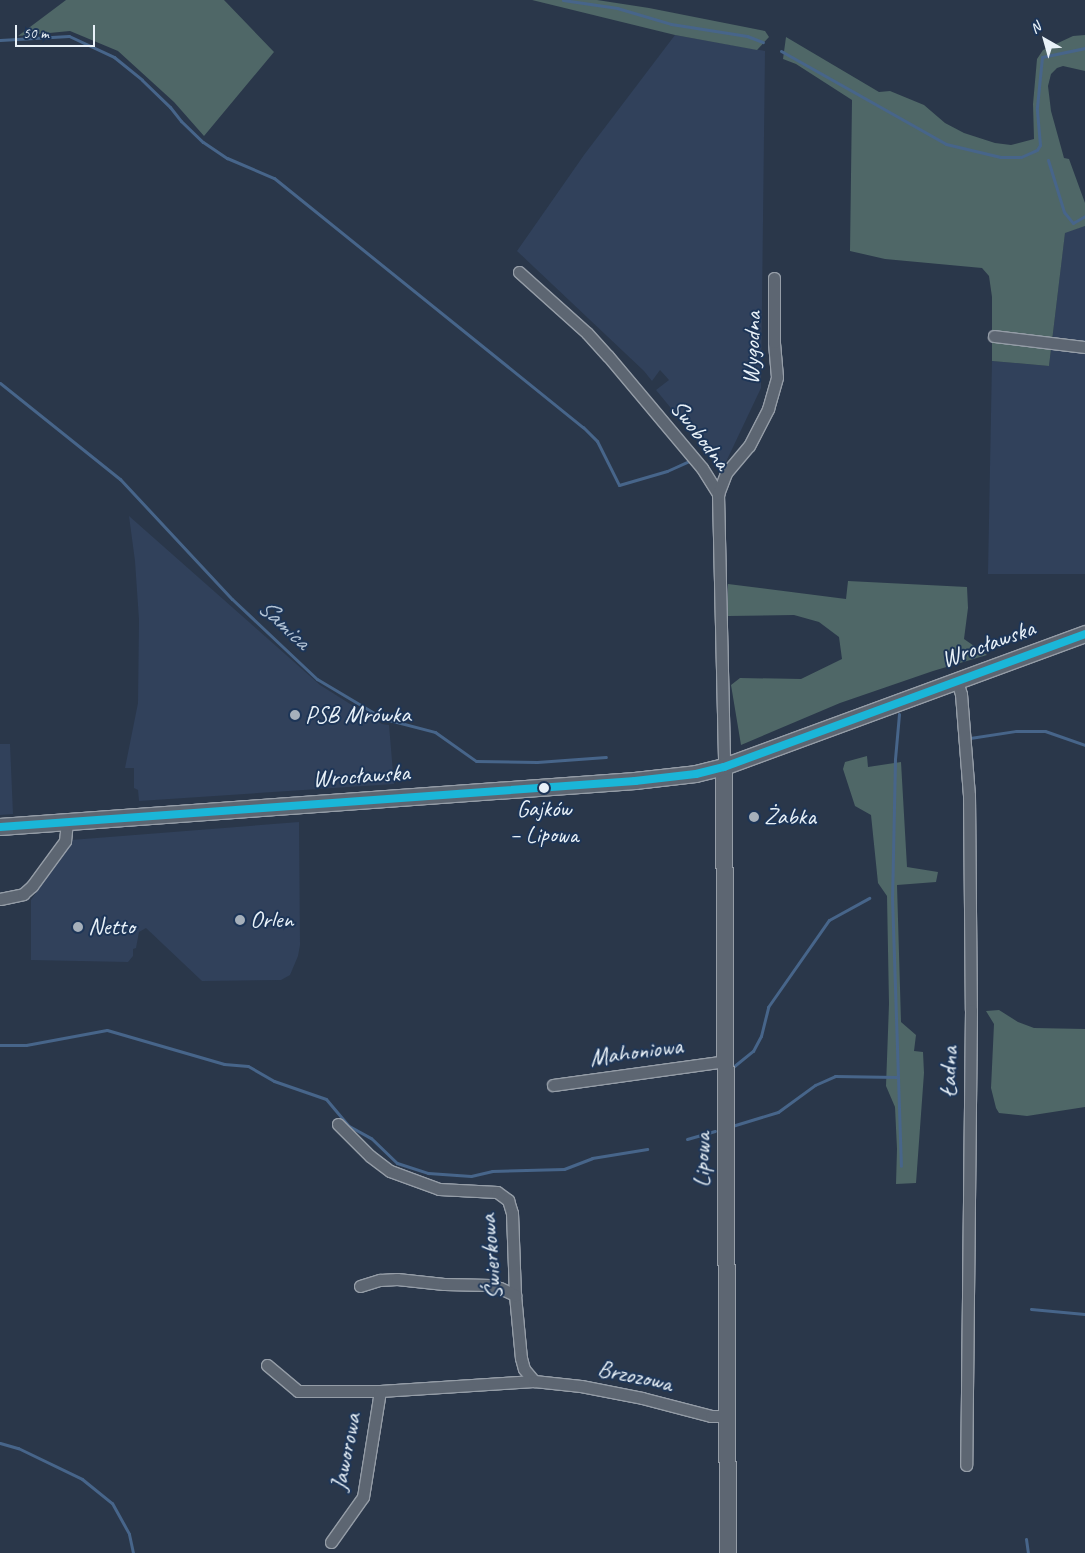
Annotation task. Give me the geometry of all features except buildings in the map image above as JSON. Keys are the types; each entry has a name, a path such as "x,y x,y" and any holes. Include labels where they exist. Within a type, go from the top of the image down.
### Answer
{"main road":[{"name":"Wrocławska","path":"0,826 67,823 635,781 696,774 724,767 1085,634"},
{"name":"Lipowa","path":"724,767 728,1553"}],"street":[{"name":"Swobodna","path":"519,272 587,333 608,356 702,468 718,494 724,767"},
{"name":"Wygodna","path":"718,494 726,473 749,446 768,409 777,377 774,278"},
{"path":"994,336 1085,347"},
{"name":"Ładna","path":"957,681 961,694 969,814 971,1010 966,1465"},
{"path":"0,899 23,894 32,886 65,840 67,823"},
{"name":"Mahoniowa","path":"553,1086 725,1061"},
{"name":"Świerkowa","path":"338,1124 370,1156 390,1171 411,1180 439,1188 484,1190 502,1194 508,1200 512,1213 515,1295 522,1364 528,1376 534,1381"},
{"path":"360,1286 380,1280 398,1279 490,1286 500,1288 515,1295"},
{"name":"Jaworowa","path":"267,1366 298,1391 380,1391 534,1381"},
{"name":"Brzozowa","path":"534,1381 581,1386 642,1398 712,1416 727,1416"},
{"name":"Jaworowa","path":"331,1542 363,1497 380,1391"}],"shaded area":[{"path":"675,35 765,51 761,388 725,464 717,464 656,390 669,380 660,370 652,381 644,371 517,251 584,155"},
{"path":"1085,226 1085,574 988,574 992,361 1049,366 1065,232"},
{"path":"129,516 320,685 382,724 389,725 394,784 139,801 138,790 134,788 134,768 125,768 138,703 139,620 135,561"},
{"path":"0,744 10,744 13,814 0,815"},
{"path":"299,822 300,945 298,956 290,975 281,980 202,981 146,928 139,932 136,948 133,949 133,956 128,962 31,960 31,900 71,840"}],"green space":[{"path":"66,0 224,0 274,52 204,136 174,102 118,51 70,31 18,36"},
{"path":"532,0 597,0 649,8 765,31 769,37 757,50 675,35"},
{"path":"1085,35 1085,71 1063,66 1057,68 1051,74 1048,86 1051,111 1064,158 1069,159 1085,203 1085,226 1065,233 1049,366 992,361 992,297 989,276 982,268 885,259 850,251 852,100 796,64 783,59 786,37 879,92 890,91 924,105 945,123 964,133 995,143 1011,145 1034,139 1033,104 1037,59 1043,50 1073,36"},
{"path":"848,581 967,587 968,608 964,639 987,655 933,671 840,703 741,745 731,685 740,678 801,679 842,659 839,637 819,622 794,615 728,616 728,584 846,599"},
{"path":"867,756 868,767 901,762 907,867 938,872 936,882 897,885 901,1022 916,1035 914,1051 923,1052 924,1073 916,1183 896,1184 895,1107 886,1086 889,1004 887,896 878,883 871,815 855,806 843,769 845,762"},
{"path":"999,1010 1018,1022 1034,1028 1085,1029 1085,1107 1027,1116 999,1113 991,1088 994,1024 986,1011"}],"waterway":[{"path":"563,0 617,8 671,24 747,36 763,42"},
{"path":"0,40 69,36 114,57 142,80 203,142 227,158 274,178 583,427 597,441 619,485 667,471 689,461"},
{"path":"781,51 946,144 1000,157 1021,157 1037,150 1040,145 1037,107 1042,57 1085,48"},
{"path":"1048,160 1064,212 1073,223 1085,216"},
{"name":"Samica","path":"0,383 120,479 232,599 317,679 389,720 435,732 476,761 537,762 606,757"},
{"path":"899,714 895,759 892,897 901,1166"},
{"path":"970,738 1016,731 1045,731 1085,745"},
{"path":"733,1067 753,1051 761,1036 768,1007 829,920 869,898"},
{"path":"0,1045 26,1045 107,1030 224,1064 248,1066 274,1081 326,1099 349,1126 371,1138 397,1163 428,1173 471,1176 492,1171 564,1169 592,1158 647,1149"},
{"path":"732,1126 778,1112 815,1085 835,1076 897,1077"},
{"path":"687,1139 715,1131"},
{"path":"1031,1309 1085,1314"},
{"path":"0,1443 18,1448 82,1479 112,1503 129,1534 133,1553"},
{"path":"1026,1539 1028,1553"}],"transit line":[{"path":"0,827 635,781 696,774 724,767 1085,634"}],"place":[{"name":"PSB Mrówka","path":"295,715"},
{"name":"Gajków – Lipowa","path":"544,788"},
{"name":"Żabka","path":"754,817"},
{"name":"Orlen","path":"240,920"},
{"name":"Netto","path":"78,927"}]}
